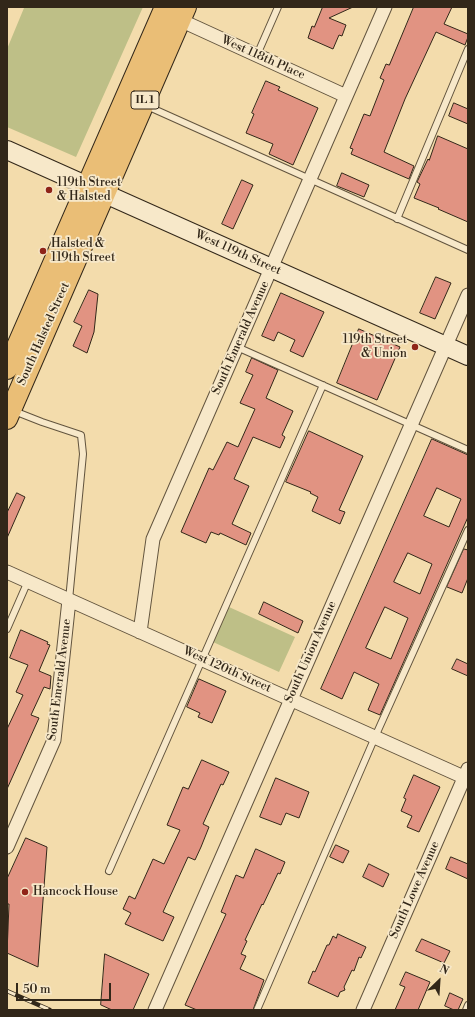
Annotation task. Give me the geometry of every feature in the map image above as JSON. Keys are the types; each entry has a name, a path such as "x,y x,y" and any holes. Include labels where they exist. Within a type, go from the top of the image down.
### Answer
{"main road":[{"name":"South Halsted Street","path":"7,368 165,7"},
{"name":"South Halsted Street","path":"9,414 183,14"}],"street":[{"name":"South Emerald Avenue","path":"140,632 153,539 385,7"},
{"name":"West 118th Place","path":"183,14 257,55 346,96"},
{"name":"West 119th Street","path":"7,150 468,356"},
{"name":"South Union Avenue","path":"155,1010 468,295"},
{"name":"West 120th Street","path":"7,572 375,737 467,775"},
{"name":"South Emerald Avenue","path":"7,847 54,740 70,600"},
{"name":"South Lowe Avenue","path":"363,1010 467,775"}],"lane":[{"path":"257,55 278,7"},
{"path":"397,219 468,49"},
{"path":"144,104 468,250"},
{"path":"237,347 468,450"},
{"path":"109,871 323,385"},
{"path":"9,414 42,422 81,435 83,454 70,600"},
{"path":"257,1010 375,737 468,530"},
{"path":"7,629 28,581"},
{"path":"466,1010 468,1005"}],"green space":[{"path":"22,7 143,7 76,157 7,127 7,49 24,8"},
{"path":"229,607 295,637 279,672 213,642"}],"building":[{"path":"323,7 353,7 329,18 346,25 342,36 339,35 333,49 308,38 312,26 314,27"},
{"path":"414,7 452,7 444,24 468,34 468,37 465,45 436,32 405,99 384,152 414,166 409,179 351,154 353,149 350,148 364,114 370,116 384,80 380,78 386,64 389,65"},
{"path":"266,81 280,87 278,90 318,108 293,165 269,154 273,144 246,133 254,114 252,113"},
{"path":"454,103 468,109 468,124 449,116"},
{"path":"438,136 468,149 468,222 414,198 420,184 417,182 428,159 429,160"},
{"path":"342,173 369,185 364,197 337,186"},
{"path":"242,180 253,185 233,229 222,224"},
{"path":"436,277 451,283 435,319 420,313"},
{"path":"89,290 98,294 94,332 87,353 73,346 82,326 74,322"},
{"path":"281,293 324,312 303,357 290,351 295,340 278,332 274,341 262,336"},
{"path":"359,329 400,347 377,400 337,383"},
{"path":"252,358 278,370 266,398 293,411 282,435 285,437 280,448 253,437 234,479 249,486 232,524 251,533 246,545 220,533 219,535 211,532 206,543 181,532 209,468 213,470 227,442 238,447 255,409 240,403 253,375 246,372"},
{"path":"309,431 363,456 339,510 345,512 340,524 312,511 318,497 310,493 311,492 286,482"},
{"path":"432,439 468,455 468,517 380,715 368,710 379,684 354,672 342,699 321,689","holes":["437,488 461,499 449,527 424,516","408,553 432,564 420,594 394,582","385,607 408,618 391,659 366,648"]},
{"path":"17,493 25,497 7,538 7,513"},
{"path":"464,549 468,550 468,578 462,593 447,587"},
{"path":"264,602 303,621 298,633 259,614"},
{"path":"21,630 48,642 47,644 50,645 39,671 51,676 50,689 44,687 31,715 39,718 7,789 7,729 23,695 16,692 28,665 10,658"},
{"path":"457,659 468,664 468,676 452,669"},
{"path":"199,679 226,691 212,723 198,717 200,713 187,707"},
{"path":"202,760 229,772 223,785 221,784 203,824 209,827 195,860 188,857 163,912 174,917 163,941 125,924 131,913 123,909 129,896 135,899 153,859 164,864 180,830 167,825 183,787 188,789"},
{"path":"414,775 440,787 419,832 407,827 412,816 401,811 406,799 404,798"},
{"path":"276,778 309,792 299,818 286,813 281,825 260,817"},
{"name":"Hancock House","path":"26,838 47,847 38,967 7,953 9,904 7,904 7,879"},
{"path":"336,845 349,851 343,863 330,857"},
{"path":"256,849 285,862 280,874 278,873 263,905 262,904 245,940 247,941 241,954 246,956 240,969 264,980 253,1010 197,1010 185,1005 226,914 221,912 236,875 243,878"},
{"path":"451,857 468,864 468,879 446,869"},
{"path":"369,864 389,874 383,887 363,877"},
{"path":"338,934 366,947 361,958 359,957 354,971 352,970 344,987 345,990 340,992 338,997 308,983 313,971 315,972 327,945 329,945 333,936 336,938"},
{"path":"422,939 450,951 444,963 416,951"},
{"path":"105,954 149,974 133,1010 112,1010 101,1005"},
{"path":"406,972 430,982 418,1010 395,1010 405,987 400,985"},
{"path":"450,993 463,999 458,1010 445,1006"}],"railway":[{"path":"7,991 50,1010"}],"place":[{"name":"119th Street & Halsted","path":"49,190"},
{"name":"Halsted & 119th Street","path":"43,251"},
{"name":"119th Street & Union","path":"415,347"},
{"name":"Hancock House","path":"25,892"}]}
